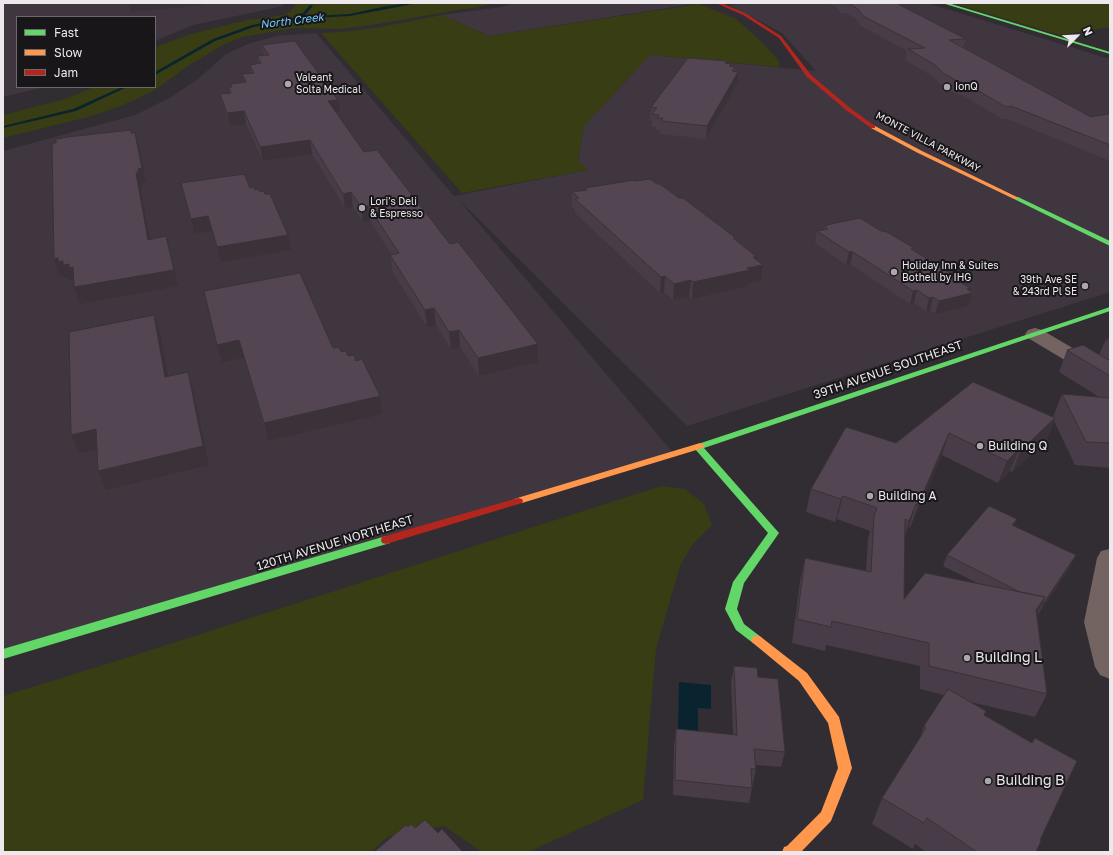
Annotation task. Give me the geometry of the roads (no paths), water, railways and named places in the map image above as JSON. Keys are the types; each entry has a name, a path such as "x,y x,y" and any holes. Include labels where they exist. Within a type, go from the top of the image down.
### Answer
{"street":[{"path":"720,4 731,3"},
{"path":"944,3 1110,54"},
{"name":"MONTE VILLA PARKWAY","path":"720,4 761,24 780,37 810,76 865,122 920,152 1110,244"},
{"name":"39TH AVENUE SOUTHEAST","path":"674,454 1110,309"},
{"path":"1035,334 1110,379"},
{"path":"698,447 774,533 739,582 731,609 740,626 803,677 834,721 845,768 826,816 792,851 789,852"},
{"name":"120TH AVENUE NORTHEAST","path":"3,654 674,454"},
{"path":"1110,558 1098,622 1110,667"}],"water":[{"path":"679,682 711,685 711,709 698,708 698,731 678,729"}],"waterway":[{"name":"North Creek","path":"156,73 214,40 253,26 292,18 350,15 416,3"},
{"path":"298,16 304,14 311,6"},
{"name":"North Creek","path":"3,127 74,110 123,88"}],"place":[{"name":"Valeant Solta Medical","path":"288,84"},
{"name":"IonQ","path":"947,87"},
{"name":"Lori's Deli & Espresso","path":"362,208"},
{"name":"Holiday Inn & Suites Bothell by IHG","path":"894,272"},
{"name":"39th Ave SE & 243rd Pl SE","path":"1085,286"},
{"name":"Building Q","path":"980,446"},
{"name":"Building A","path":"870,496"},
{"name":"Building L","path":"967,658"},
{"name":"Building B","path":"988,781"}]}
